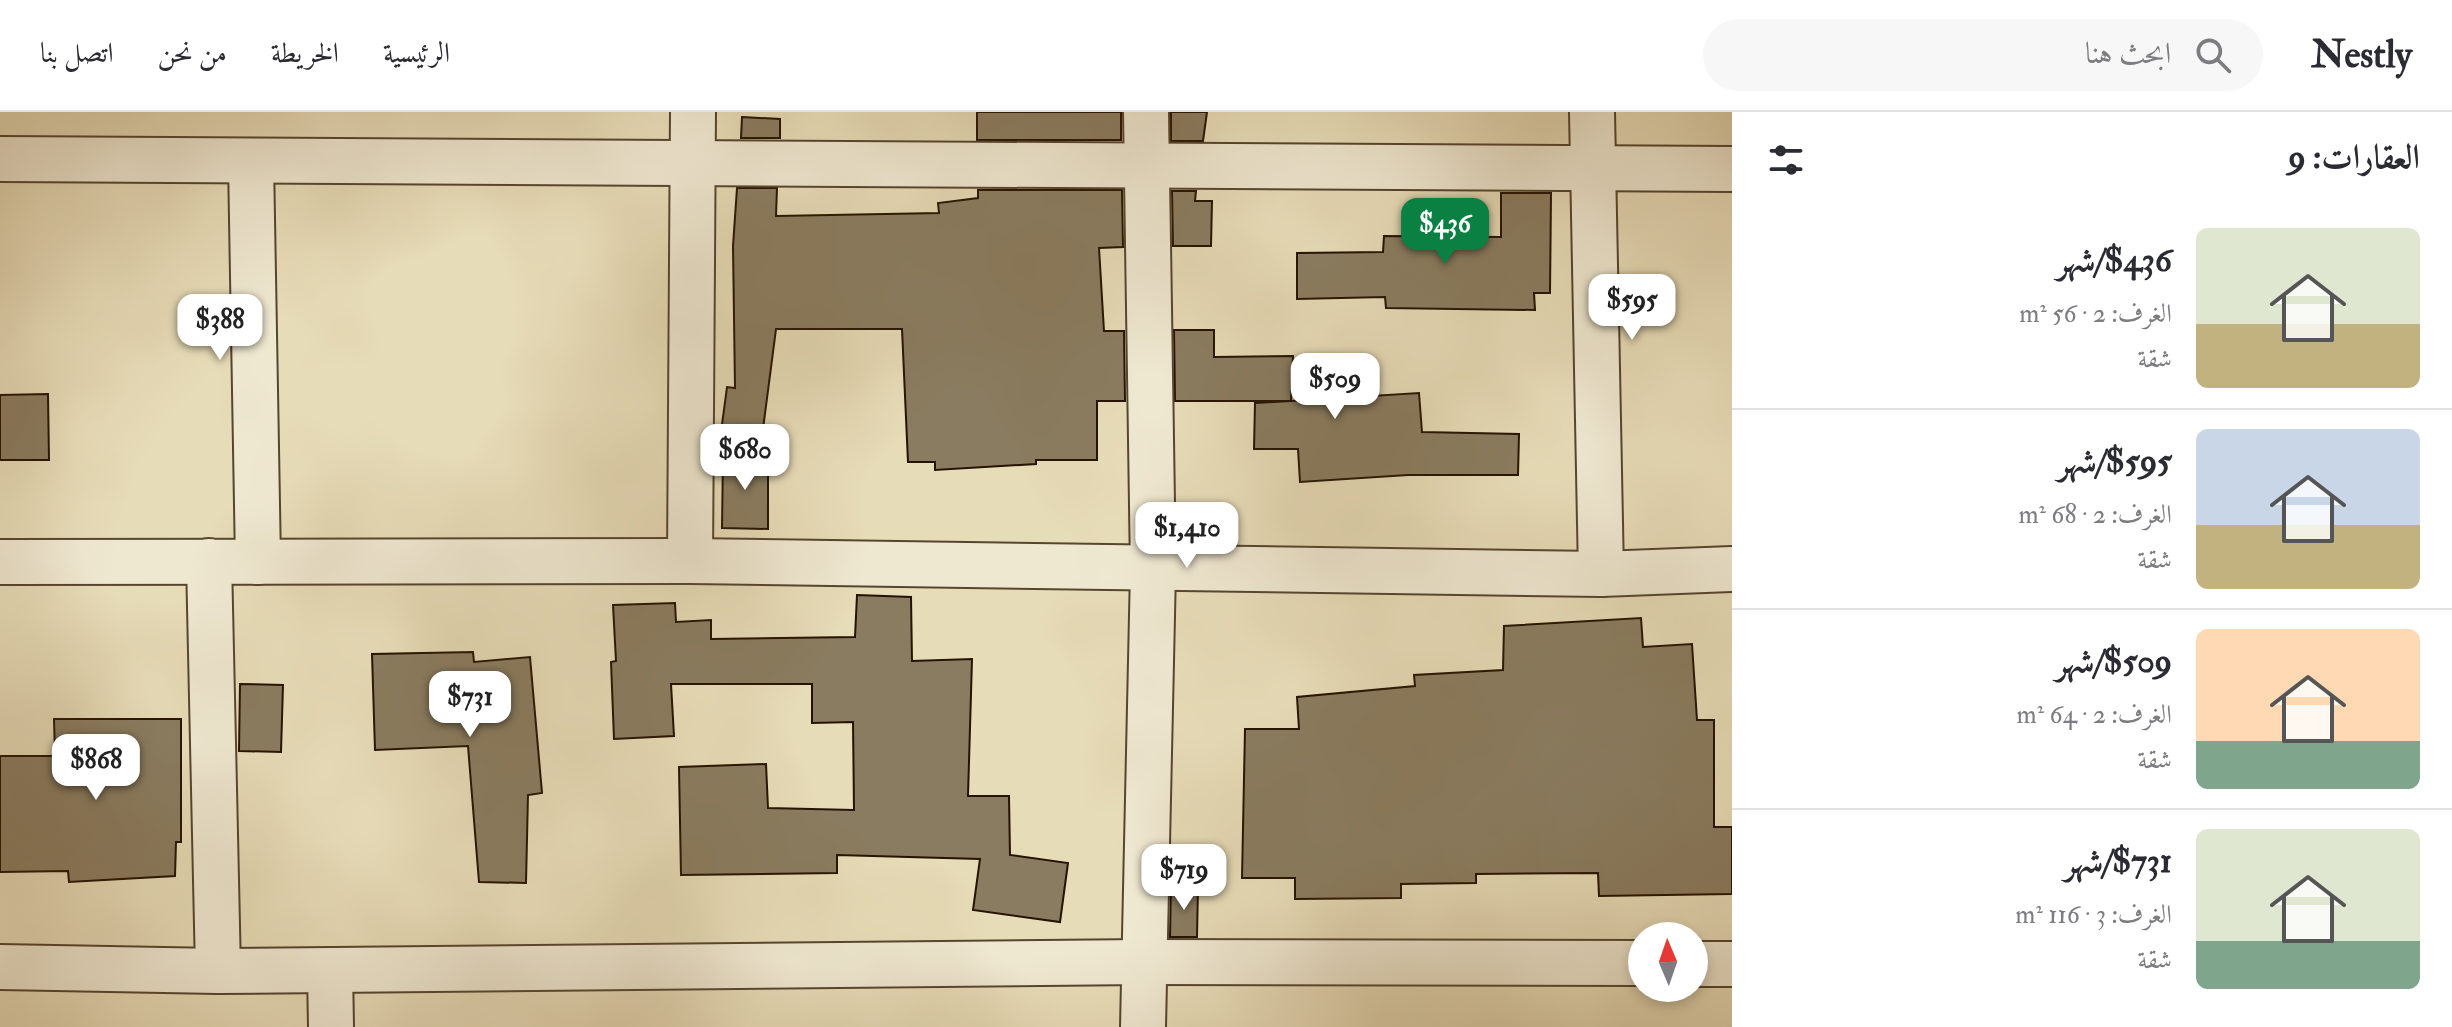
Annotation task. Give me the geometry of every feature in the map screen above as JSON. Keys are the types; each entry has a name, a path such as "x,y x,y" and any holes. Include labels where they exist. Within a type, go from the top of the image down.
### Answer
{"street":[{"path":"690,561 693,112"},
{"path":"1143,1027 1153,570 1146,112"},
{"path":"1592,112 1596,169 1601,574"},
{"path":"0,159 1146,163 1732,169"},
{"path":"251,161 258,562"},
{"path":"209,561 218,971"},
{"path":"0,562 690,561 1601,574 1732,569"},
{"path":"0,967 330,971 1144,962 1628,963"},
{"path":"1708,964 1732,964"},
{"path":"330,971 331,1027"}],"building":[{"path":"977,112 1121,112 1121,140 977,140"},
{"path":"1171,112 1207,112 1203,141 1171,141"},
{"path":"742,117 780,119 780,138 741,138"},
{"path":"737,188 777,188 776,216 939,213 938,203 978,198 978,190 1122,190 1123,247 1099,248 1104,331 1124,331 1125,401 1097,401 1097,460 1036,460 1036,464 935,470 935,462 908,462 902,329 776,329 760,452 719,447 727,387 735,388 733,246"},
{"path":"1172,191 1196,191 1195,201 1212,201 1211,246 1173,246"},
{"path":"1501,193 1551,193 1550,293 1534,293 1535,310 1386,308 1385,297 1297,299 1297,253 1383,252 1384,236 1501,237"},
{"path":"1174,330 1214,330 1214,357 1293,356 1291,401 1419,393 1422,432 1519,434 1518,475 1408,475 1300,482 1298,449 1254,449 1255,403 1290,401 1175,401"},
{"path":"48,394 49,460 0,460 0,395"},
{"path":"723,455 768,455 768,529 722,528"},
{"path":"857,595 911,597 912,661 972,659 968,796 1009,796 1010,855 1068,863 1060,922 973,910 980,859 837,855 837,873 681,875 679,767 766,764 768,808 854,810 853,722 812,723 812,684 671,684 674,736 614,739 611,662 616,661 613,605 675,603 676,622 711,620 711,639 855,637"},
{"path":"1641,618 1643,647 1692,644 1697,720 1714,720 1714,827 1732,827 1732,894 1599,896 1598,873 1476,874 1476,883 1401,884 1401,898 1295,899 1295,878 1242,878 1245,729 1299,729 1297,697 1415,686 1414,675 1503,670 1504,626"},
{"path":"473,652 474,662 530,657 542,793 528,795 526,883 479,882 468,746 375,750 372,654"},
{"path":"240,684 283,685 281,752 239,751"},
{"path":"54,719 181,719 181,842 176,842 175,876 69,882 68,871 0,872 0,756 55,756"},
{"path":"1171,886 1198,886 1197,937 1170,937"}]}
